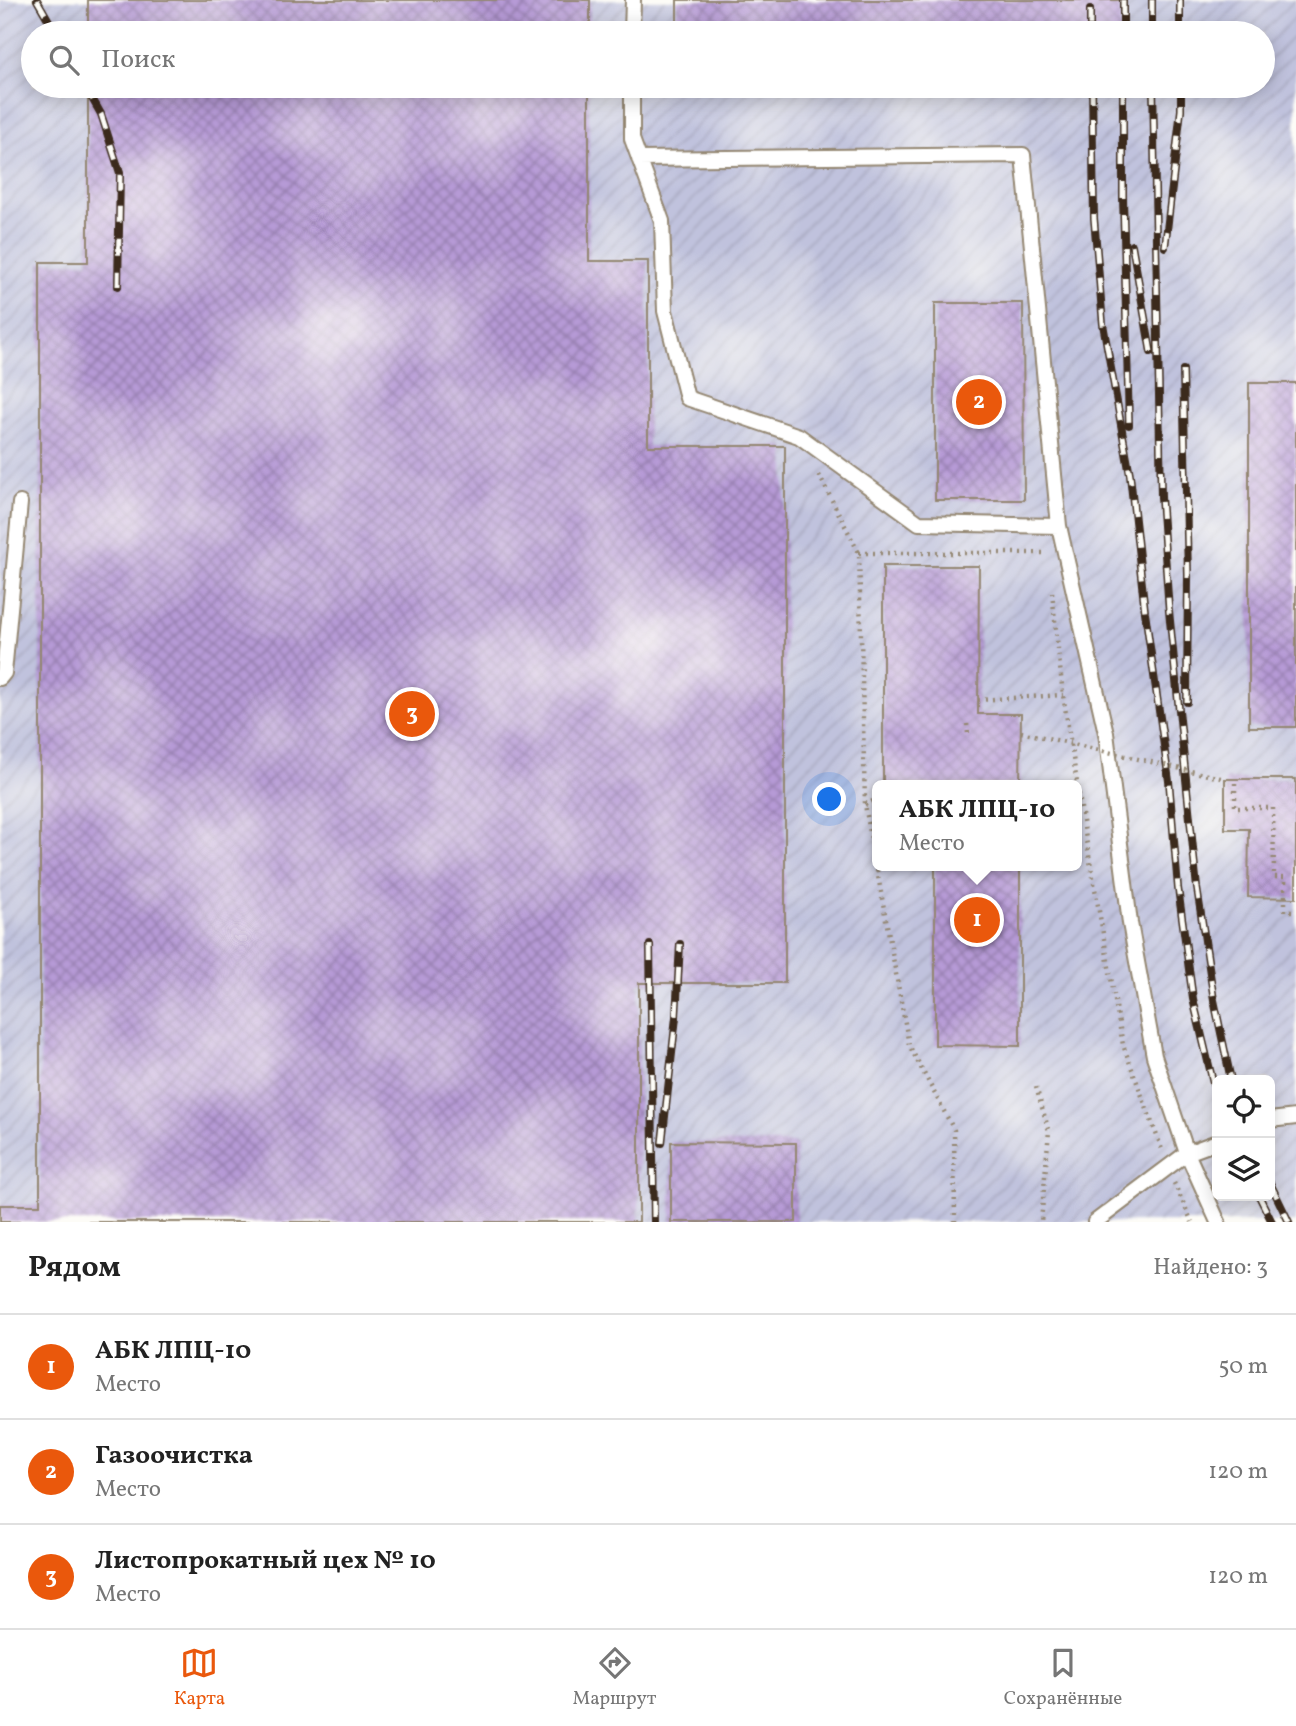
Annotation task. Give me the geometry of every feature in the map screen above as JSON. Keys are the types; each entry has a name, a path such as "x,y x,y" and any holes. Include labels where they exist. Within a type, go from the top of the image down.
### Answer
{"lane":[{"path":"632,21 633,0"},
{"path":"632,98 632,139 662,221 665,312 687,398 799,436 919,523 1059,526"},
{"path":"639,159 1023,155 1059,526 1106,733 1130,923 1154,1056 1187,1153 1218,1222"},
{"path":"0,678 4,673 20,503"},
{"path":"1275,1120 1296,1117"},
{"path":"1095,1222 1187,1153 1212,1144"}],"path":[{"path":"817,471 859,553 864,806 872,848"},
{"path":"859,553 1048,553 1050,566"},
{"path":"1051,579 1063,695 1077,780"},
{"path":"978,700 1063,695"},
{"path":"967,724 968,734"},
{"path":"1021,732 1225,779"},
{"path":"1235,783 1235,808 1273,808 1274,877 1285,877 1285,911 1296,911"},
{"path":"864,806 872,802"},
{"path":"1082,814 1124,1045 1179,1197 1192,1222"},
{"path":"876,871 909,1045 954,1130 955,1222"},
{"path":"1036,1087 1049,1131 1041,1222"}],"shaded area":[{"path":"0,0 1296,0 1296,1222 0,1222"}],"building":[{"path":"88,0 590,0 590,21 88,21"},
{"path":"677,0 1120,0 1120,21 677,21"},
{"path":"88,98 589,98 589,261 648,261 648,446 785,446 785,983 639,983 639,1222 0,1222 0,1205 40,1205 40,262 88,262"},
{"path":"935,303 1023,303 1024,500 935,500"},
{"path":"1249,383 1296,383 1296,727 1249,727"},
{"path":"883,566 979,566 978,714 1021,714 1020,780 883,780"},
{"path":"1225,779 1296,779 1296,898 1248,897 1249,829 1225,829"},
{"path":"935,871 1020,871 1020,1046 935,1045"},
{"path":"671,1142 796,1143 796,1222 671,1222"}],"railway":[{"path":"37,0 49,21"},
{"path":"1123,0 1123,21"},
{"path":"1152,0 1152,21"},
{"path":"1180,0 1180,21"},
{"path":"1090,10 1090,21"},
{"path":"92,98 101,114 120,173 118,286"},
{"path":"1092,98 1094,218 1103,324 1130,475 1145,612 1169,781 1178,888 1193,999 1212,1078"},
{"path":"1123,98 1129,425"},
{"path":"1153,98 1161,497 1169,611 1197,888 1214,1000 1230,1075"},
{"path":"1165,247 1181,98"},
{"path":"1132,245 1151,352"},
{"path":"1183,370 1188,575 1187,702"},
{"path":"662,1143 676,1017 680,944"},
{"path":"650,945 654,1222"},
{"path":"1275,1193 1289,1222"},
{"path":"1262,1201 1272,1222"}],"place":[{"name":"Газоочистка","path":"979,402"},
{"name":"Листопрокатный цех № 10","path":"412,714"},
{"name":"АБК ЛПЦ-10","path":"977,920"}]}
